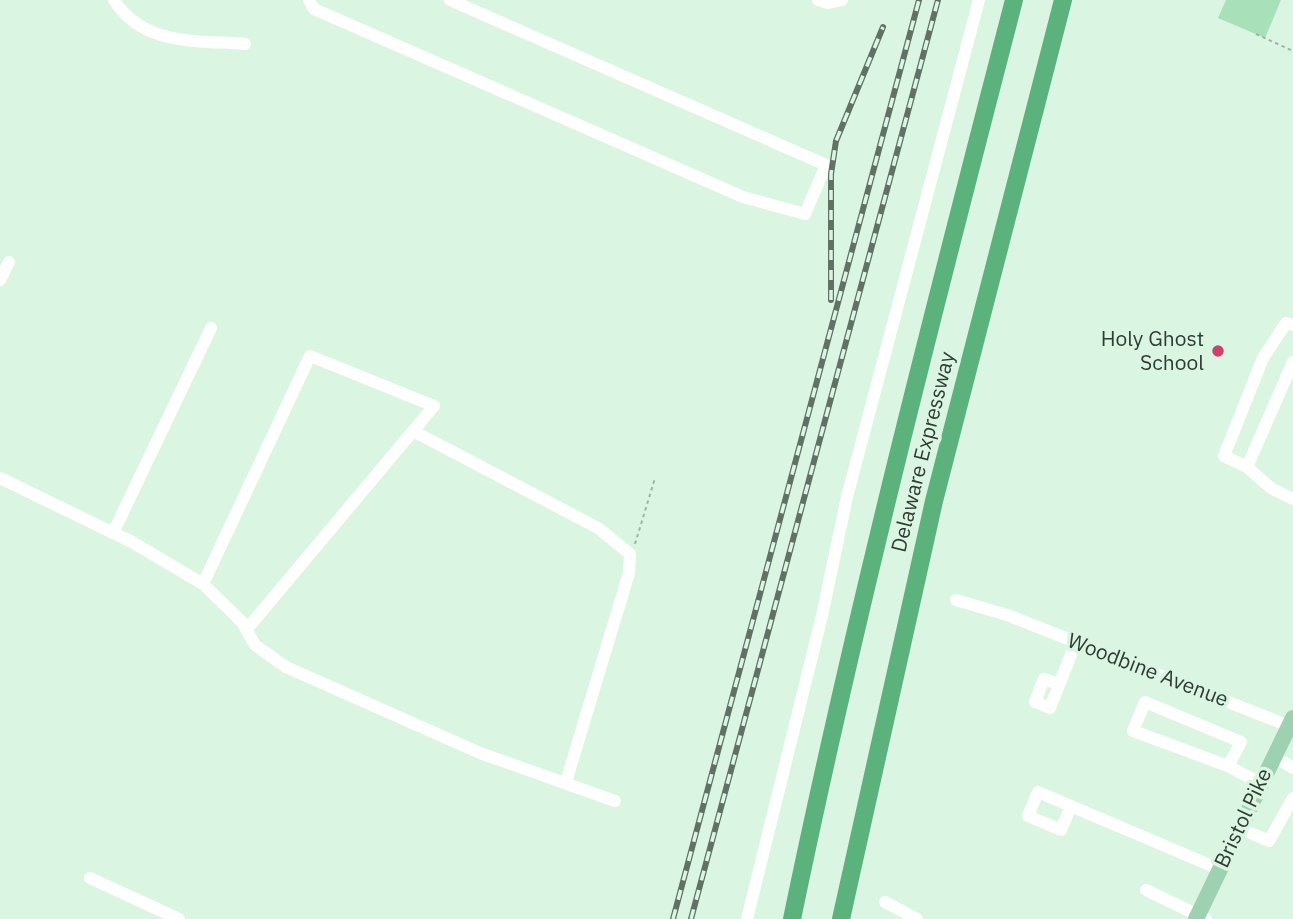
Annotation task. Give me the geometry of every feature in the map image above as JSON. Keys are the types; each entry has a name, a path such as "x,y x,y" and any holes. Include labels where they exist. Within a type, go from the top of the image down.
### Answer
{"highway":[{"name":"Delaware Expressway","path":"792,919 822,774 882,517 1014,0"},
{"name":"Delaware Expressway","path":"841,919 931,514 1063,0"}],"main road":[{"name":"Bristol Pike","path":"1200,917 1219,869 1291,722"}],"street":[{"path":"114,0 136,22 169,39 246,44"},
{"path":"310,0 314,9 731,191 805,214 826,165 450,0"},
{"path":"818,0 828,3 842,0"},
{"path":"747,919 822,615 847,497 979,0"},
{"path":"0,280 9,262"},
{"path":"1293,325 1286,323 1263,358 1224,456 1247,467 1271,488 1293,499"},
{"path":"113,533 211,328"},
{"path":"204,584 310,356 434,406 247,629"},
{"path":"1247,467 1293,362"},
{"path":"413,431 598,528 630,554 629,573 566,782"},
{"path":"0,478 113,533 204,584 247,629 254,645 286,667 480,754 544,778 566,782 615,802"},
{"name":"Woodbine Avenue","path":"956,600 1007,615 1291,722"},
{"path":"1059,684 1076,642"},
{"path":"1228,766 1241,742 1145,702 1133,731 1228,766 1260,783"},
{"path":"1273,756 1293,768"},
{"path":"1239,828 1269,841 1293,798"},
{"path":"1071,806 1219,869"},
{"path":"90,878 179,919"},
{"path":"1146,890 1200,917"},
{"path":"886,902 916,919"}],"path":[{"path":"1256,34 1293,51"},
{"path":"630,554 655,478"}],"green space":[{"path":"1226,0 1281,0 1265,38 1218,18"}],"railway":[{"path":"673,919 919,0"},
{"path":"691,919 938,0"},
{"path":"831,300 831,174 836,141 883,27"}],"place":[{"name":"Holy Ghost School","path":"1218,351"}]}
